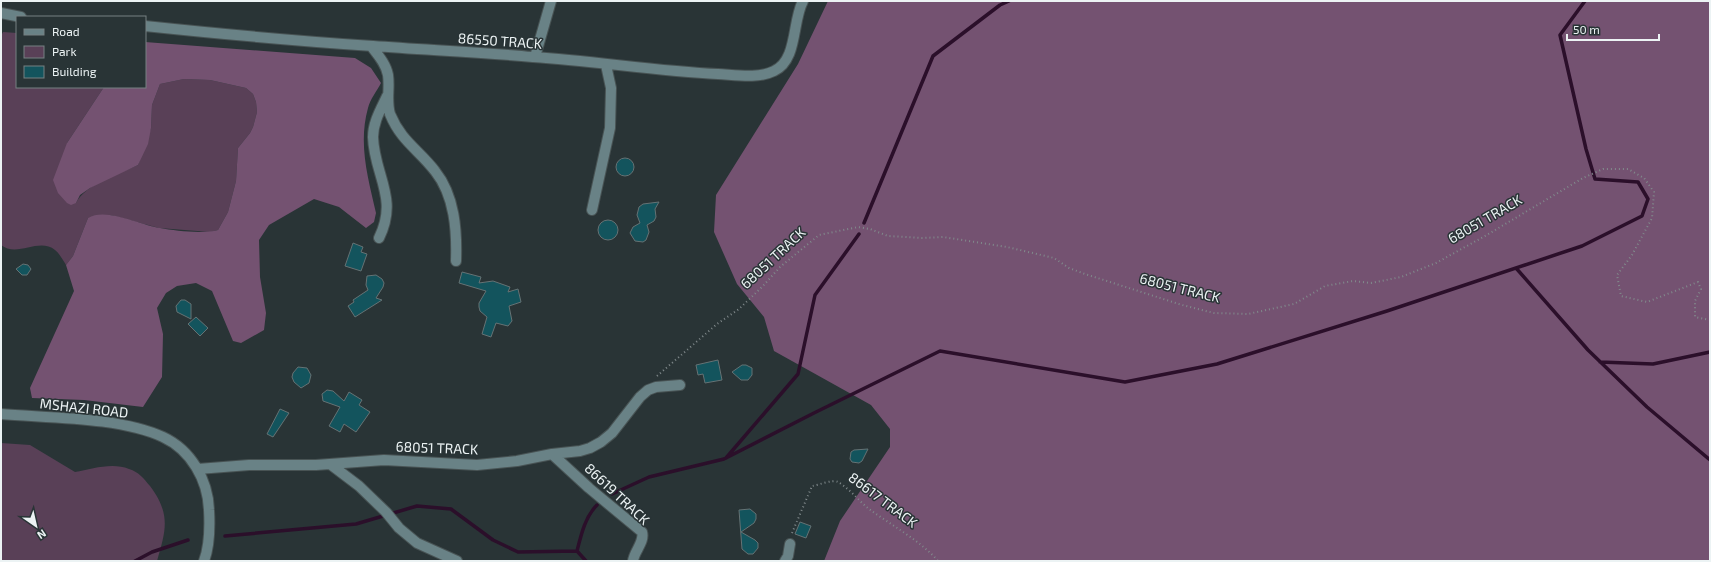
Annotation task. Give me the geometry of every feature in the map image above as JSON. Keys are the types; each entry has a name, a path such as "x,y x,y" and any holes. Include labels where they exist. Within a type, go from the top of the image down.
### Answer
{"street":[{"path":"534,57 552,1"},
{"name":"86550 TRACK","path":"146,26 371,46 534,57 693,73 747,75 766,74 776,70 789,57 798,13 803,1"},
{"path":"1,13 16,16"},
{"path":"371,46 382,60 388,75 387,96 390,113 402,136 435,171 446,188 454,216 456,261"},
{"path":"592,210 606,153 610,128 611,88 606,65"},
{"path":"379,238 385,226 387,214 383,179 375,150 373,135 377,116 387,96"},
{"path":"648,390 680,385"},
{"name":"68051 TRACK","path":"198,469 249,465 330,464 384,460 477,465 517,461 552,454 580,451 601,442 612,433 640,397 648,390"},
{"name":"MSHAZI ROAD","path":"1,414 105,422 141,430 163,437 182,450 198,469 209,497 208,548 204,561"},
{"name":"86619 TRACK","path":"552,454 589,488 642,532 642,541 635,551 633,561"},
{"path":"330,464 359,486 386,512 399,528 417,543 457,561"},
{"path":"785,561 788,556 790,544"}],"path":[{"name":"68051 TRACK","path":"648,390 659,373 717,324 739,309 780,267 819,235 858,227 870,229 888,236 922,238 943,236 1007,247 1054,258 1069,268 1085,274 1189,307 1214,313 1248,314 1294,304 1325,286 1353,281 1371,283 1408,274 1443,259 1485,236 1582,178 1603,170 1628,169 1644,178 1654,192 1652,218 1632,255 1617,275 1622,296 1647,302 1698,282 1701,289 1695,301 1695,317 1710,320"},
{"name":"86617 TRACK","path":"790,544 794,527 812,486 831,481 838,482 868,508 927,550 938,561"}],"green space":[{"path":"3,32 16,33 16,88 103,88 67,143 76,203 87,190 103,180 138,165 151,128 152,105 160,84 184,79 210,80 246,88 253,94 257,112 250,133 238,148 236,181 228,212 218,230 210,232 159,228 111,215 88,218 73,256 66,265 56,251 49,247 35,246 14,249 1,245 1,36"},
{"path":"1,443 30,445 75,472 109,466 133,470 150,486 157,496 164,514 165,522 163,540 157,561 1,561"}],"shaded area":[{"path":"828,1 1710,1 1710,561 824,561 840,521 890,447 890,429 871,405 774,351 764,317 737,284 714,232 716,195 798,64"},
{"path":"146,42 355,58 371,68 381,83 369,105 365,121 364,135 365,161 376,213 374,222 366,228 339,207 314,199 269,225 259,240 260,277 266,313 264,330 241,343 233,341 212,291 196,283 177,286 166,293 157,308 163,334 162,377 143,407 84,400 32,398 30,388 74,291 66,265 73,256 88,218 95,215 104,214 160,228 181,231 205,232 218,230 228,212 236,181 238,148 253,127 257,112 256,102 253,94 246,88 210,80 184,79 160,84 152,105 151,128 148,144 138,165 90,188 80,195 76,203 71,205 67,203 58,193 53,180 67,143 103,88 146,88"}],"building":[{"path":"625,158 631,161 634,167 631,173 625,176 619,173 616,167 619,161"},
{"path":"659,202 655,209 656,217 654,221 647,225 649,232 646,240 643,242 635,241 630,233 633,227 640,223 637,215 639,207 643,204"},
{"path":"608,220 615,223 618,230 615,237 608,240 601,237 598,230 601,223"},
{"path":"353,243 363,247 361,252 367,254 361,271 345,266"},
{"path":"23,264 28,265 31,269 27,275 22,275 16,269"},
{"path":"462,272 481,277 479,283 493,281 510,287 508,292 518,289 521,302 509,306 512,321 508,326 496,323 491,337 482,334 487,317 480,311 479,307 479,303 486,291 459,283"},
{"path":"376,275 382,279 384,283 376,298 382,300 355,317 348,306 354,302 353,300 368,290 366,285 367,276"},
{"path":"181,300 185,300 191,304 191,319 177,312 176,306"},
{"path":"196,317 208,328 200,336 188,324"},
{"path":"718,360 722,380 705,383 703,374 698,375 696,365"},
{"path":"742,365 752,368 752,375 748,380 741,380 732,372"},
{"path":"298,367 307,368 311,375 309,383 301,388 294,382 292,377 293,373"},
{"path":"327,390 333,391 344,401 349,392 362,400 359,405 370,412 356,432 344,424 340,432 329,426 340,407 323,401 322,394"},
{"path":"280,409 289,413 273,437 267,434"},
{"path":"868,449 862,461 859,463 852,462 850,459 851,452 854,450"},
{"path":"750,509 756,514 756,519 754,523 741,532 758,543 758,548 753,554 748,554 742,549 739,510"},
{"path":"800,522 811,526 806,538 795,534"}],"waterway":[{"path":"864,223 933,56 1000,5 1009,1"},
{"path":"612,494 649,477 724,459 940,351 1125,382 1217,364 1387,311 1582,246 1642,216 1648,199 1638,182 1595,179 1586,149 1560,35 1585,1"},
{"path":"726,458 798,374 815,295 859,234"},
{"path":"1516,268 1588,350 1647,407 1710,460"},
{"path":"1600,362 1653,364 1710,352"},
{"path":"225,536 356,524 417,506 451,509 493,540 518,552 577,551 586,521 597,505"},
{"path":"135,561 152,552 188,540"},
{"path":"577,551 586,561"}]}
